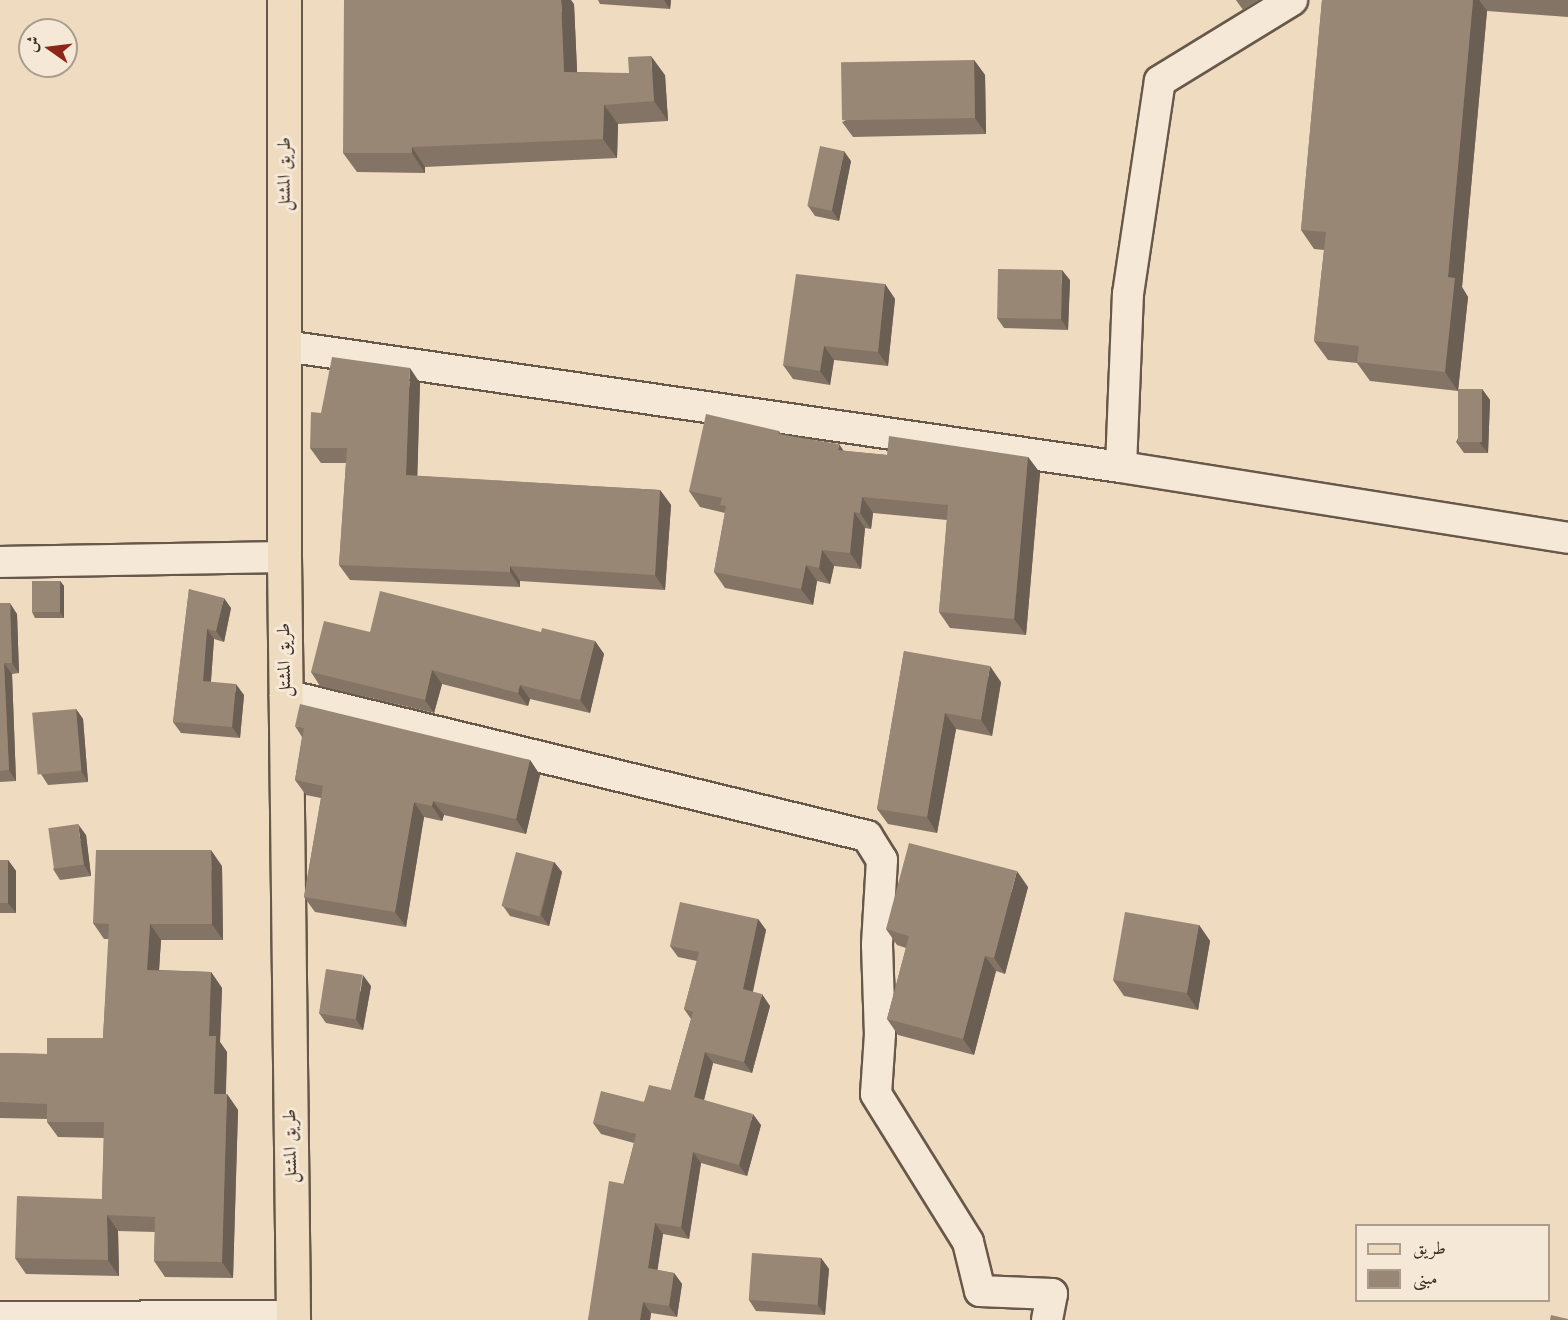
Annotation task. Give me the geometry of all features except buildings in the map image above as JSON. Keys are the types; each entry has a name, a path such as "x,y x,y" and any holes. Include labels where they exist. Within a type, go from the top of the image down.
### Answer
{"main road":[{"name":"طريق المشتل","path":"284,0 284,557 292,1318"}],"street":[{"path":"1121,467 1128,294 1160,81 1292,0"},
{"path":"285,346 1121,467 1568,538"},
{"path":"0,561 284,557"},
{"path":"285,695 867,836 882,860 877,945 880,1034 876,1094 968,1242 980,1291 1052,1294 1047,1320"},
{"path":"0,1317 292,1318"}]}
